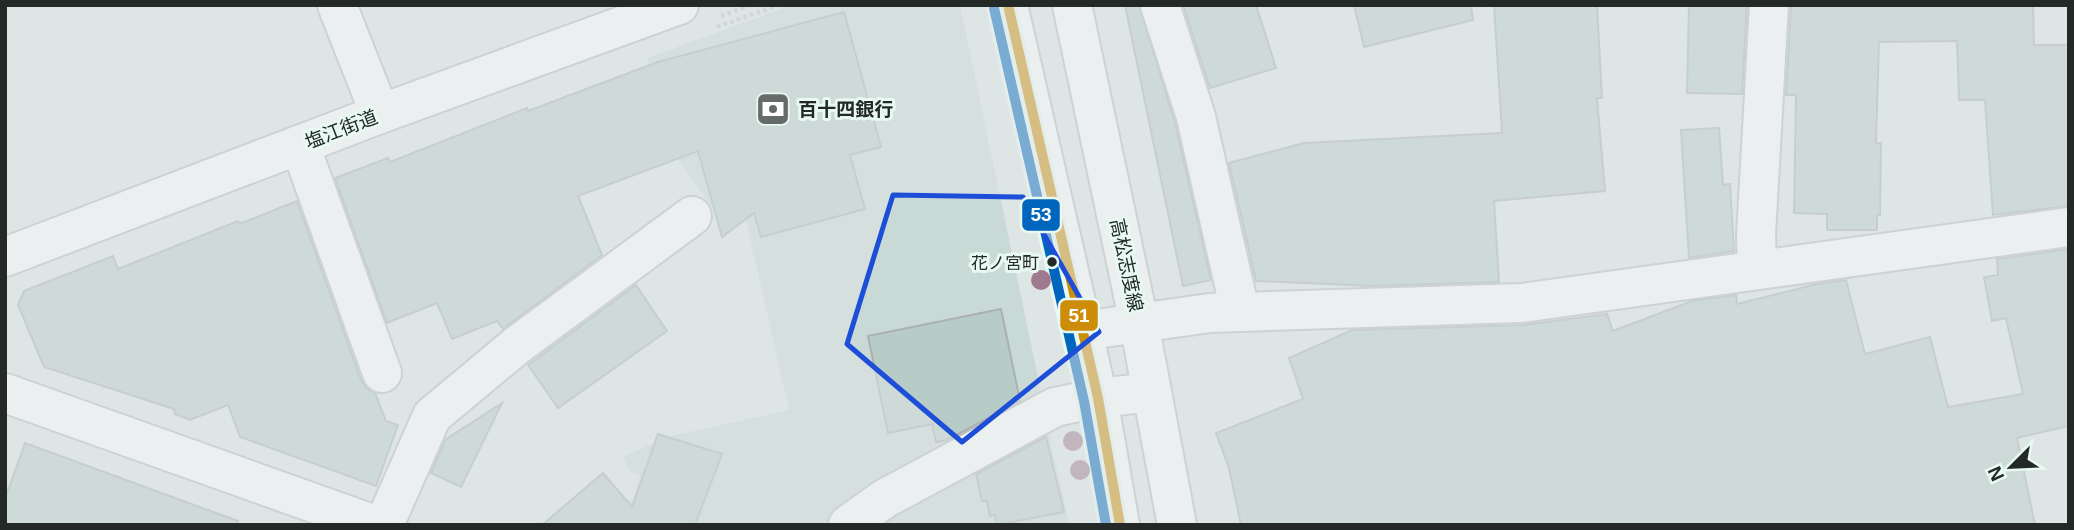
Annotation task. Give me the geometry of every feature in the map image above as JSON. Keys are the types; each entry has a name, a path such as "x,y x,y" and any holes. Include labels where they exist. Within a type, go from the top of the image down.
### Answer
{"street":[{"path":"337,5 380,114"},
{"name":"塩江街道","path":"5,257 380,114 679,5"},
{"path":"1009,5 1098,398 1120,525"},
{"name":"高松志度線","path":"1072,5 1139,323 1177,525"},
{"path":"1160,5 1196,117 1240,311"},
{"path":"1757,268 1756,235 1769,5"},
{"path":"299,145 382,373"},
{"path":"384,525 432,416 516,346 692,216"},
{"path":"1082,331 1240,311 1522,303 1757,268 2069,227"},
{"path":"11,390 375,525"},
{"path":"848,525 884,499 1055,407 1098,398 1152,392"}],"highlighted area":[{"path":"893,195 1023,197 1099,332 962,442 847,344"}],"shaded area":[{"path":"792,5 960,5 1043,401 837,515 825,525 598,525 628,499 633,500 640,475 629,471 623,457 666,437 789,410 741,198 714,210 668,145 669,125 647,58"},
{"path":"1046,423 1070,525 864,525"}],"building":[{"path":"1125,5 1139,5 1175,123 1211,280 1183,286"},
{"path":"1183,5 1256,5 1276,68 1210,88"},
{"path":"1354,5 1471,5 1473,20 1364,47"},
{"path":"1494,5 1597,5 1602,98 1597,98 1605,191 1494,201 1499,282 1372,286 1256,281 1229,163 1304,143 1502,133"},
{"path":"1689,5 1747,5 1742,94 1687,93"},
{"path":"1791,5 2033,5 2034,45 2069,45 2069,206 1993,215 1985,100 1959,100 1957,41 1879,42 1876,143 1881,143 1880,215 1877,215 1877,230 1827,230 1827,214 1794,213 1796,95 1786,95"},
{"path":"844,12 881,147 850,155 865,209 761,237 754,213 722,237 698,151 578,196 602,255 503,329 497,321 452,339 437,303 387,323 335,178 388,158 390,162 527,108 528,111 658,62"},
{"path":"1719,128 1723,185 1730,184 1734,251 1689,258 1681,130"},
{"path":"297,201 361,380 367,389 375,393 386,421 398,425 376,486 240,437 228,405 190,420 175,414 174,409 44,367 18,305 24,291 113,256 118,269 238,221 239,224"},
{"path":"2069,249 2069,426 2017,438 2035,525 1241,525 1229,468 1216,433 1303,399 1289,358 1352,330 1523,325 1607,314 1613,331 1692,301 1736,295 1737,304 1817,284 1846,280 1865,354 1930,337 1948,407 2023,394 2006,318 1992,321 1984,277 1998,275 1997,259"},
{"path":"636,285 667,331 558,408 528,365"},
{"path":"1001,309 1020,401 947,440 936,442 932,424 888,433 868,336"},
{"path":"502,403 461,487 431,473 445,440"},
{"path":"658,434 722,454 695,525 542,525 603,473 632,507"},
{"path":"1046,437 1064,512 997,525 995,515 990,516 987,501 982,501 976,474"},
{"path":"25,443 238,521 237,525 5,525 5,499"}],"transit line":[{"name":"51","path":"1008,5 1098,398 1120,525"},
{"name":"53","path":"994,8 1084,401 1106,525"}],"place":[{"name":"百十四銀行","path":"773,109"},
{"name":"花ノ宮町","path":"1052,262"}]}
